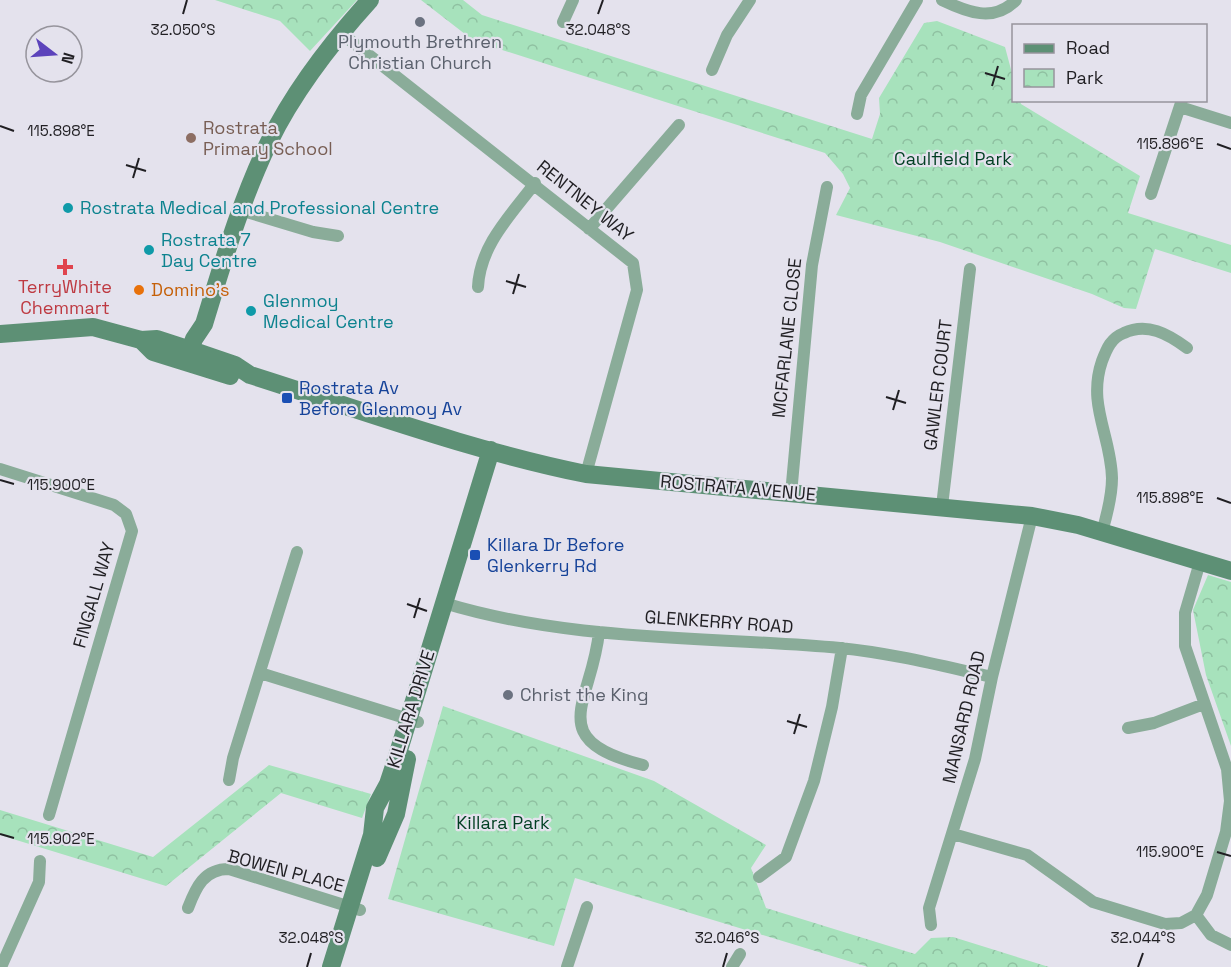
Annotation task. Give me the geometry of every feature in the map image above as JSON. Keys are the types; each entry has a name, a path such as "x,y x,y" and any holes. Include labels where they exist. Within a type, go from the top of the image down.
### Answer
{"street":[{"path":"193,357 240,210 280,121 312,71 370,0"},
{"path":"563,22 573,0"},
{"path":"712,69 727,35 750,0"},
{"path":"857,114 861,95 917,0"},
{"path":"942,0 975,13 989,14 1001,11 1016,0"},
{"name":"RENTNEY WAY","path":"341,33 535,183 633,263 637,290 586,474"},
{"path":"1151,194 1181,104 1231,123"},
{"path":"589,229 679,125"},
{"path":"478,287 479,271 486,251 535,183"},
{"name":"MCFARLANE CLOSE","path":"791,494 812,265 827,187"},
{"path":"240,210 313,232 338,236"},
{"name":"GAWLER COURT","path":"942,506 970,269"},
{"name":"ROSTRATA AVENUE","path":"0,334 89,327 141,340 157,339 193,357 235,365 250,375 532,463 586,474 1032,516 1102,532 1231,571"},
{"path":"1102,532 1107,516 1112,477 1109,451 1096,408 1095,388 1105,352 1112,340 1121,333 1144,328 1159,331 1187,348"},
{"name":"KILLARA DRIVE","path":"343,967 372,835 375,807 388,784 413,720 497,452"},
{"name":"FINGALL WAY","path":"0,469 114,505 126,514 132,531 49,815"},
{"name":"MANSARD ROAD","path":"931,925 929,908 975,759 992,677 1032,516"},
{"path":"229,780 297,552"},
{"path":"953,834 1027,855 1094,902 1165,924 1181,923 1196,915 1207,895 1223,842 1230,801 1227,769 1185,646 1185,613 1200,562"},
{"name":"GLENKERRY ROAD","path":"449,605 518,623 599,632 842,648 992,677"},
{"path":"599,632 595,657 580,704 580,723 587,739 600,750 619,759 643,765"},
{"path":"759,878 786,857 810,792 832,706 842,648"},
{"path":"260,672 413,720"},
{"path":"1128,728 1154,723 1204,704"},
{"path":"1,967 39,882 40,861"},
{"name":"BOWEN PLACE","path":"188,908 195,890 206,874 216,869 229,869 355,909"},
{"path":"567,967 587,907"},
{"name":"KILLARA DRIVE","path":"332,967 355,909"},
{"path":"1196,915 1211,935 1231,945"},
{"path":"732,967 740,954"}],"green space":[{"path":"215,0 357,0 310,51 280,21"},
{"name":"Caulfield Park","path":"421,0 463,0 482,15 872,139 880,114 879,98 924,23 937,21 1005,47 1012,73 1012,102 1020,102 1140,176 1128,213 1231,245 1231,273 1155,249 1136,309 1124,308 1092,294 940,242 836,215 850,188 843,174 825,153 474,41"},
{"path":"1208,575 1231,582 1231,746 1206,675 1193,610"},
{"name":"Killara Park","path":"443,706 654,781 766,845 751,868 766,908 915,954 931,938 953,937 1049,967 868,967 575,878 554,946 388,899"},
{"path":"269,765 371,794 362,818 281,793 166,886 0,835 0,810 153,857"}],"place":[{"name":"Plymouth Brethren Christian Church","path":"420,22"},
{"name":"Rostrata Primary School","path":"191,138"},
{"name":"Rostrata Medical and Professional Centre","path":"68,208"},
{"name":"Rostrata 7 Day Centre","path":"149,250"},
{"name":"TerryWhite Chemmart","path":"65,267"},
{"name":"Domino's","path":"139,290"},
{"name":"Glenmoy Medical Centre","path":"251,311"},
{"name":"Rostrata Av Before Glenmoy Av","path":"287,398"},
{"name":"Killara Dr Before Glenkerry Rd","path":"475,555"},
{"name":"Christ the King","path":"508,695"}]}
